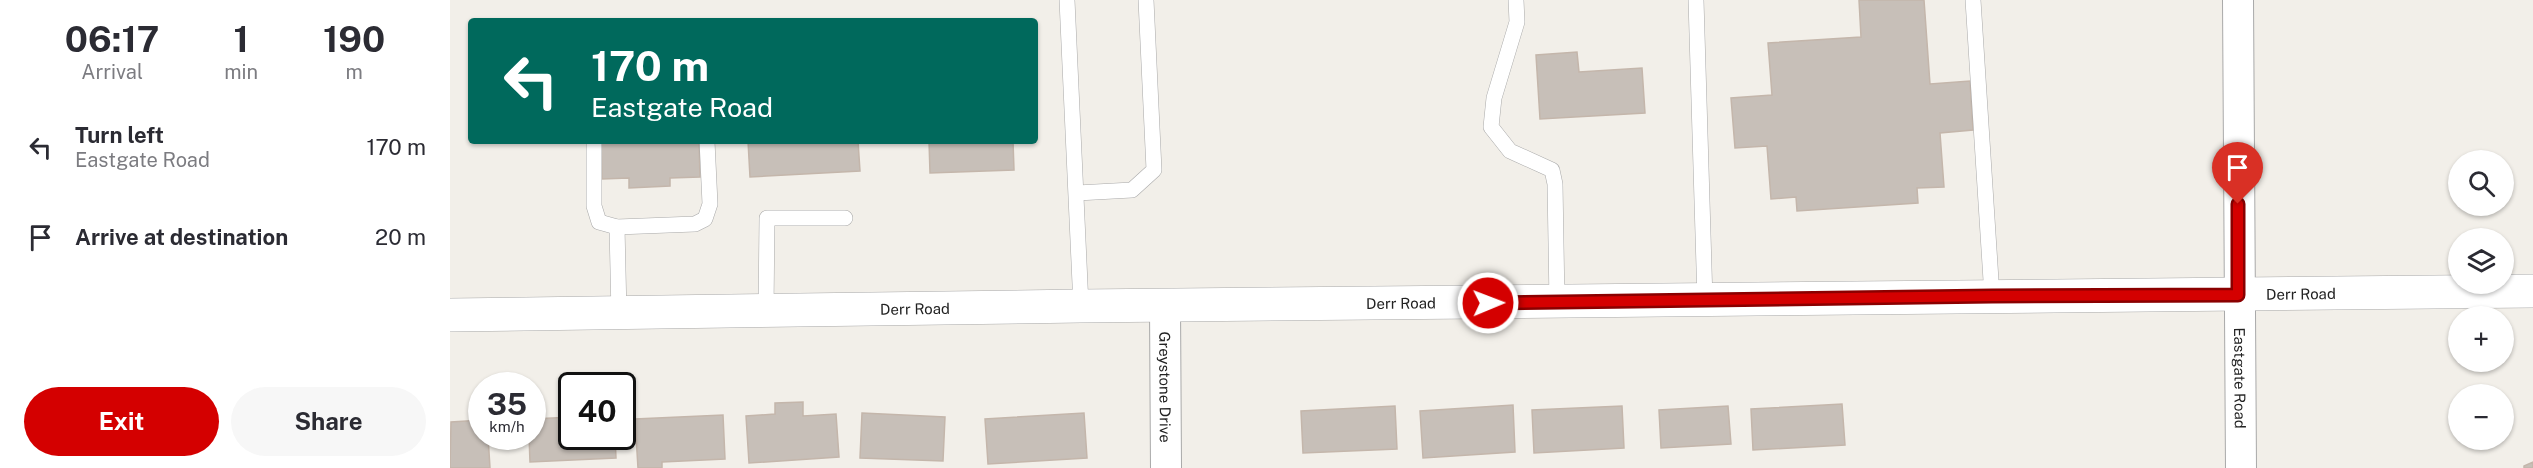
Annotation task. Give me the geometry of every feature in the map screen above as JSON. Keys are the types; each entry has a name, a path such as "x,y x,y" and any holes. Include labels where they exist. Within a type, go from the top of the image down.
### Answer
{"street":[{"name":"Eastgate Road","path":"2238,0 2238,295 2241,468"},
{"name":"Derr Road","path":"450,315 2533,291"},
{"name":"Greystone Drive","path":"1165,306 1166,468"}],"lane":[{"path":"1067,0 1081,306"},
{"path":"1077,193 1132,190 1154,170 1146,0"},
{"path":"1516,0 1517,21 1494,98 1491,128 1510,151 1552,170 1555,184 1557,302"},
{"path":"1696,0 1705,301"},
{"path":"1973,0 1992,296"},
{"path":"594,144 594,206 599,222 617,228 695,224 705,219 710,204 707,144"},
{"path":"766,311 766,218 845,218"},
{"path":"617,228 619,314"}],"building":[{"path":"1859,0 1924,0 1930,84 1970,81 1973,130 1940,133 1944,187 1917,188 1918,203 1797,211 1796,197 1771,199 1767,146 1735,148 1731,98 1772,95 1768,43 1861,37"},
{"path":"1577,52 1579,72 1642,68 1645,113 1540,119 1536,55"},
{"path":"601,144 699,144 700,177 670,178 670,186 629,188 629,178 602,179"},
{"path":"748,144 858,144 860,171 750,177"},
{"path":"929,144 1013,144 1014,170 930,173"},
{"path":"803,402 803,416 836,414 839,457 749,463 746,416 775,414 775,403"},
{"path":"1842,404 1845,445 1753,450 1751,409"},
{"path":"1513,405 1515,452 1423,458 1420,411"},
{"path":"1395,406 1397,449 1303,453 1301,411"},
{"path":"1622,406 1624,448 1534,453 1532,410"},
{"path":"1728,406 1731,444 1661,448 1659,410"},
{"path":"862,413 945,417 943,461 860,458"},
{"path":"1084,413 1087,458 988,464 985,419"},
{"path":"723,415 725,459 662,462 662,468 638,468 636,419"},
{"path":"546,418 558,418 558,450 616,450 616,458 530,462 530,450 546,450"},
{"path":"468,421 468,450 489,450 490,468 450,468 451,422"},
{"path":"2533,462 2533,468 2524,468 2524,466"}],"route":[{"path":"1488,303 2238,295 2238,204"}]}
